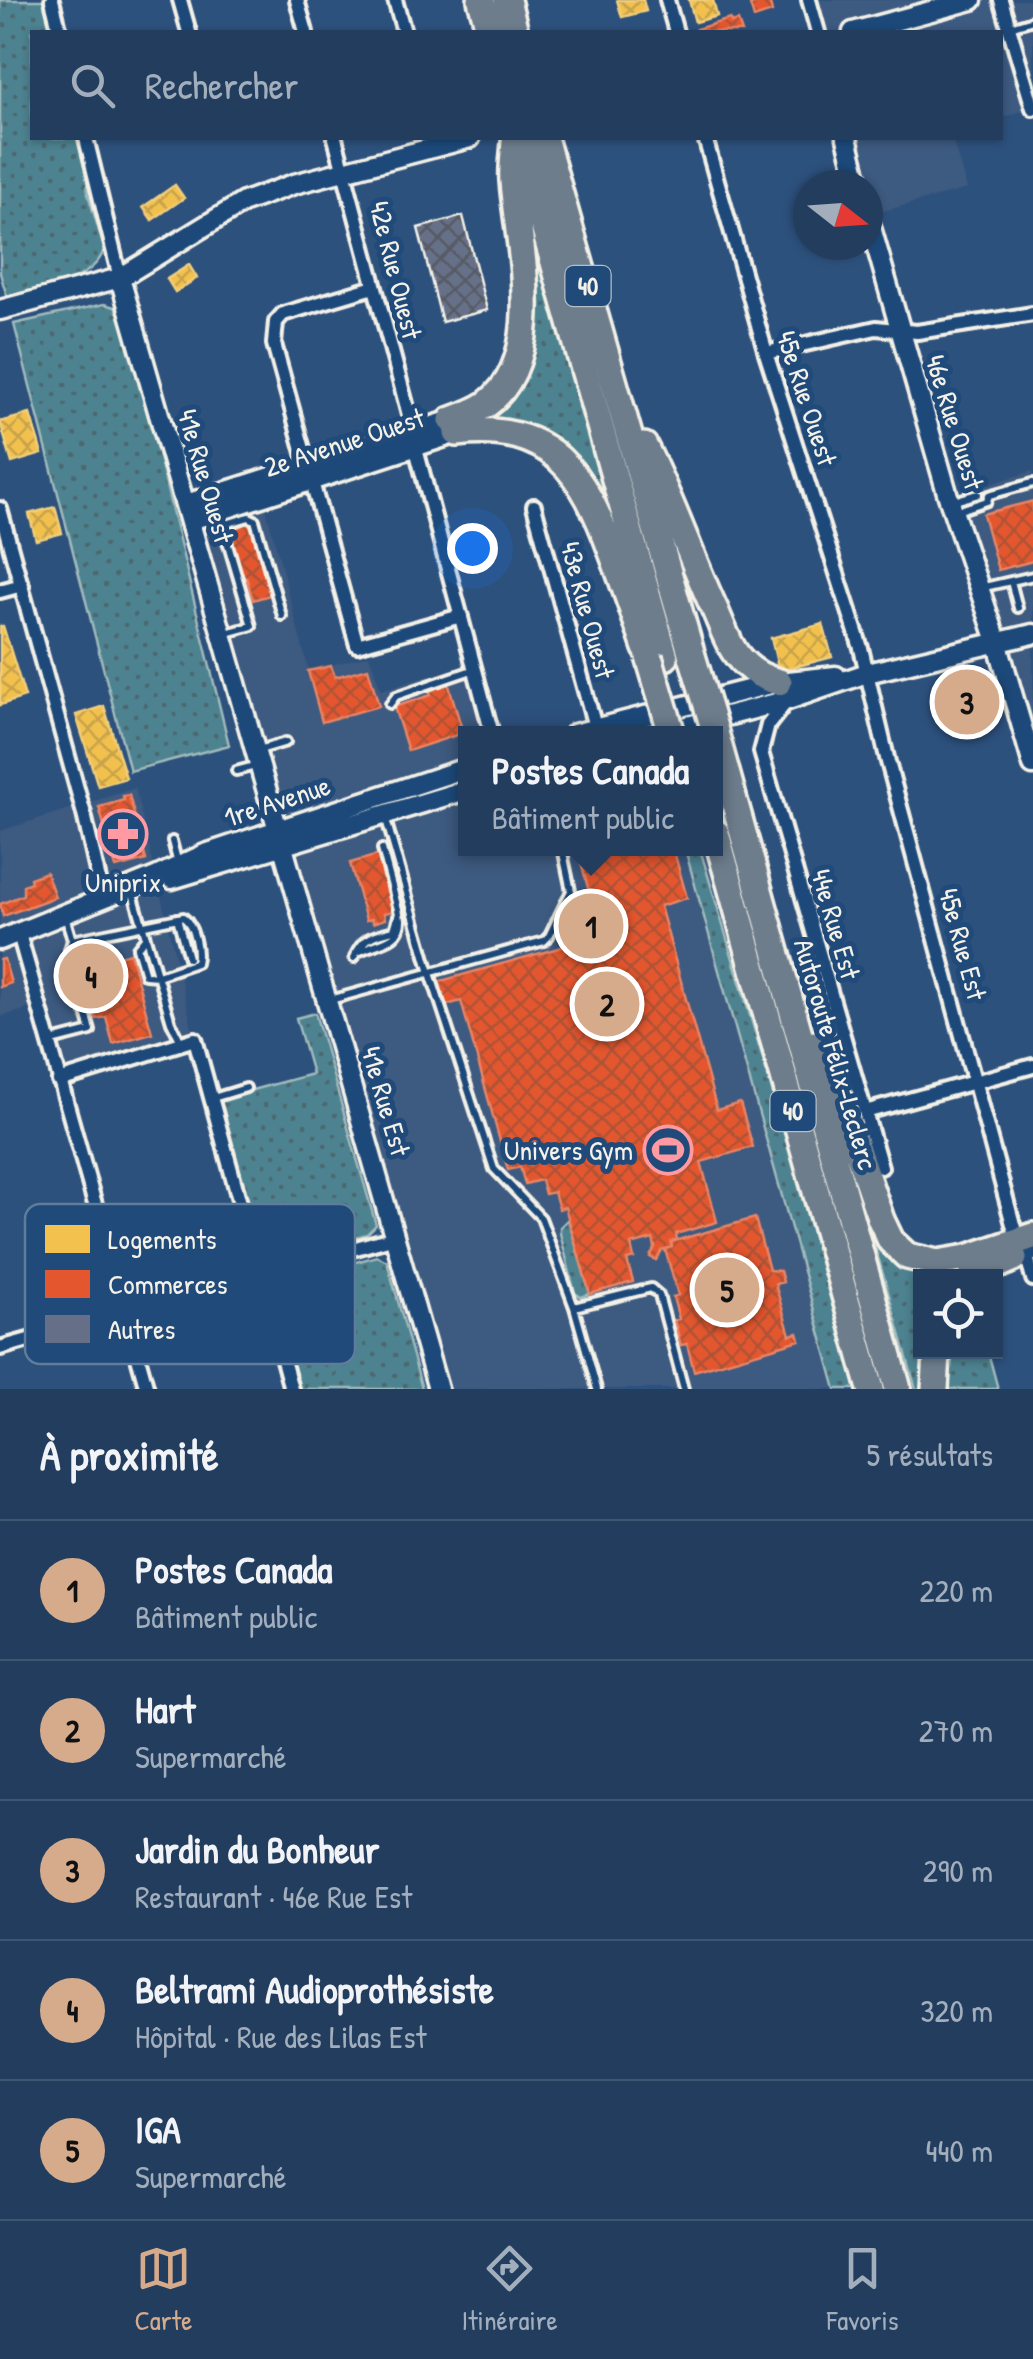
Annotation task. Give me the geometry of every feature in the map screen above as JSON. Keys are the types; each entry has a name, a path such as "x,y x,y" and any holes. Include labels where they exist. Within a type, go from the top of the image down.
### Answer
{"highway":[{"path":"480,0 489,30"},
{"path":"507,0 514,30"},
{"path":"454,427 488,404 502,388 515,366 522,339 533,177 518,140"},
{"name":"Autoroute Félix-Leclerc","path":"543,140 533,177 657,657 684,726"},
{"name":"Autoroute Félix-Leclerc","path":"533,177 618,396 713,726"},
{"path":"618,396 666,489 694,564 729,640 746,666 783,691"},
{"path":"454,427 525,438 572,470 587,490 657,657 670,726"},
{"name":"Autoroute Félix-Leclerc","path":"723,760 898,1389"},
{"path":"708,856 769,1062 795,1116"},
{"name":"Autoroute Félix-Leclerc","path":"722,856 871,1389"},
{"path":"787,990 837,1090 891,1241 907,1256 937,1263 1026,1242"},
{"path":"984,1269 1026,1242"},
{"path":"934,1389 937,1359"}],"street":[{"path":"52,0 60,30"},
{"path":"180,0 188,30"},
{"path":"298,0 306,30"},
{"path":"395,0 403,30"},
{"path":"667,0 675,30"},
{"path":"809,0 817,30"},
{"path":"861,30 972,0"},
{"path":"1000,0 1033,108"},
{"name":"41e Rue Ouest","path":"86,140 120,278 281,838"},
{"name":"42e Rue Ouest","path":"336,140 408,416"},
{"path":"0,310 120,278 244,202 294,184 463,140"},
{"name":"45e Rue Ouest","path":"706,140 766,353 867,673"},
{"path":"847,140 856,170"},
{"name":"46e Rue Ouest","path":"880,260 1033,765"},
{"path":"374,287 283,314 276,322 274,344 357,645 461,616"},
{"path":"766,353 876,328 917,332 1033,314"},
{"name":"2e Avenue Ouest","path":"310,473 416,448 454,427"},
{"name":"2e Avenue Ouest","path":"188,512 454,427"},
{"path":"416,448 490,726"},
{"name":"43e Rue Ouest","path":"534,506 595,726"},
{"path":"0,509 106,897"},
{"path":"0,591 22,584"},
{"path":"600,726 783,691 1033,634"},
{"name":"45e Rue Est","path":"867,673 974,1083 1026,1242 1033,1279"},
{"path":"680,726 783,691"},
{"name":"44e Rue Est","path":"783,691 761,752 881,1167"},
{"name":"1re Avenue","path":"106,897 281,838 458,771"},
{"name":"1re Avenue","path":"5,937 205,854 385,814 458,792"},
{"name":"41e Rue Est","path":"281,838 438,1389"},
{"path":"5,937 48,1042 94,1204"},
{"path":"58,1081 196,1039 240,1204"},
{"path":"866,1112 1033,1066"},
{"path":"355,1249 396,1236"},
{"path":"0,1348 25,1341"},
{"path":"140,1364 147,1389"},
{"path":"284,1364 291,1389"}],"lane":[{"path":"1009,28 1033,20"},
{"path":"952,507 988,501 989,496 1033,483"},
{"path":"952,507 978,494"},
{"path":"223,634 252,626 224,531 226,524 249,517 255,520 282,616"},
{"path":"979,589 1033,576"},
{"path":"1010,581 1018,608"},
{"path":"390,704 396,696 412,689 475,668"},
{"path":"236,771 286,742"},
{"path":"385,814 430,974 494,1169 541,1218 574,1306 597,1389"},
{"path":"172,841 178,867"},
{"path":"354,955 364,940 394,930 399,913 382,849"},
{"path":"329,1001 537,944 550,936 570,891 563,856"},
{"path":"132,890 181,1043"},
{"path":"48,1042 91,1031 69,950 72,940 64,914"},
{"path":"177,918 188,958"},
{"path":"72,940 126,927 188,919 198,959 190,968 145,975 137,948 146,937"},
{"path":"213,1098 246,1088"},
{"path":"574,1306 651,1288 659,1294 684,1389"}],"shaded area":[{"path":"809,0 1033,0 1033,78 1025,81 1033,107 1003,117 1003,30 817,30"},
{"path":"848,140 953,140 967,189 883,211 883,170 855,170"},
{"path":"1033,471 1033,737 948,496"},
{"path":"263,497 309,671 369,655 381,690 474,663 490,726 458,726 458,771 278,829 191,520"},
{"path":"135,788 195,1039 59,1081 38,1006 0,1017 0,831"},
{"path":"458,793 458,856 709,856 871,1389 436,1389 284,847"}],"green space":[{"path":"0,0 47,0 54,30 30,30 30,140 84,140 88,194 104,248 100,259 79,277 9,303 0,273"},
{"path":"540,261 607,502 600,504 594,491 486,424 482,416 492,409 531,263"},
{"path":"104,304 115,307 128,329 229,745 130,771 14,324"},
{"path":"687,856 702,856 856,1389 836,1389"},
{"path":"315,1013 376,1225 367,1234 355,1237 355,1204 248,1204 218,1099 312,1074 296,1018"},
{"path":"859,1191 882,1237 974,1266 913,1269 913,1359 929,1359 928,1389 916,1389"},
{"path":"568,1219 590,1294 581,1297 575,1293 560,1233"},
{"path":"377,1256 387,1261 422,1389 299,1389 292,1364 355,1364 355,1262"},
{"path":"944,1359 990,1359 998,1389 942,1389"}],"building: Logements":[{"path":"617,0 643,0 646,11 622,17"},
{"path":"689,0 713,0 717,16 695,22"},
{"path":"175,185 184,198 152,220 143,207"},
{"path":"189,265 197,278 175,292 167,279"},
{"path":"30,414 42,454 12,463 0,422"},
{"path":"55,507 62,533 36,540 29,514"},
{"path":"823,624 832,657 779,671 771,638"},
{"path":"0,626 25,697 0,705"},
{"path":"104,706 126,778 98,786 76,715"}],"building: Commerces":[{"path":"769,0 772,12 754,18 750,5"},
{"path":"730,19 731,23 738,21 741,30 696,30"},
{"path":"1033,501 1033,561 998,570 983,514"},
{"path":"250,522 270,595 253,600 246,577 241,578 227,529"},
{"path":"331,666 335,677 368,668 379,706 322,722 308,671"},
{"path":"972,678 981,710 953,718 944,686"},
{"path":"448,682 461,726 458,735 408,751 394,707 431,695 429,688"},
{"name":"Uniprix","path":"129,795 146,860 116,868 99,807"},
{"path":"378,855 394,911 384,913 385,919 373,923 372,919 366,920 350,863"},
{"path":"579,856 675,856 687,898 660,906 717,1110 740,1103 753,1147 701,1162 717,1222 676,1234 672,1247 662,1250 656,1260 650,1257 655,1247 653,1239 631,1245 634,1258 627,1260 633,1282 590,1294 565,1207 559,1209 554,1192 545,1194 541,1180 525,1184 520,1167 508,1170 461,1001 444,1006 437,982 580,942 572,912 593,906"},
{"path":"46,872 55,897 3,916 0,904 23,895 23,885 31,882 30,878"},
{"path":"110,953 111,958 130,953 152,1033 113,1044 106,1017 96,1019 80,961"},
{"path":"4,959 11,983 0,987 0,960"},
{"path":"755,1218 769,1270 780,1271 783,1282 775,1284 790,1335 798,1333 800,1340 694,1371 687,1344 681,1345 674,1320 679,1319 673,1297 678,1295 665,1249 672,1247 671,1242"}],"building: Autres":[{"path":"463,216 487,310 442,322 418,228"}],"place":[{"name":"Jardin du Bonheur","path":"967,702"},
{"name":"Uniprix","path":"123,834"},
{"name":"Postes Canada","path":"591,926"},
{"name":"Beltrami Audioprothésiste","path":"91,976"},
{"name":"Hart","path":"607,1004"},
{"name":"Univers Gym","path":"668,1150"},
{"name":"IGA","path":"727,1290"}]}
